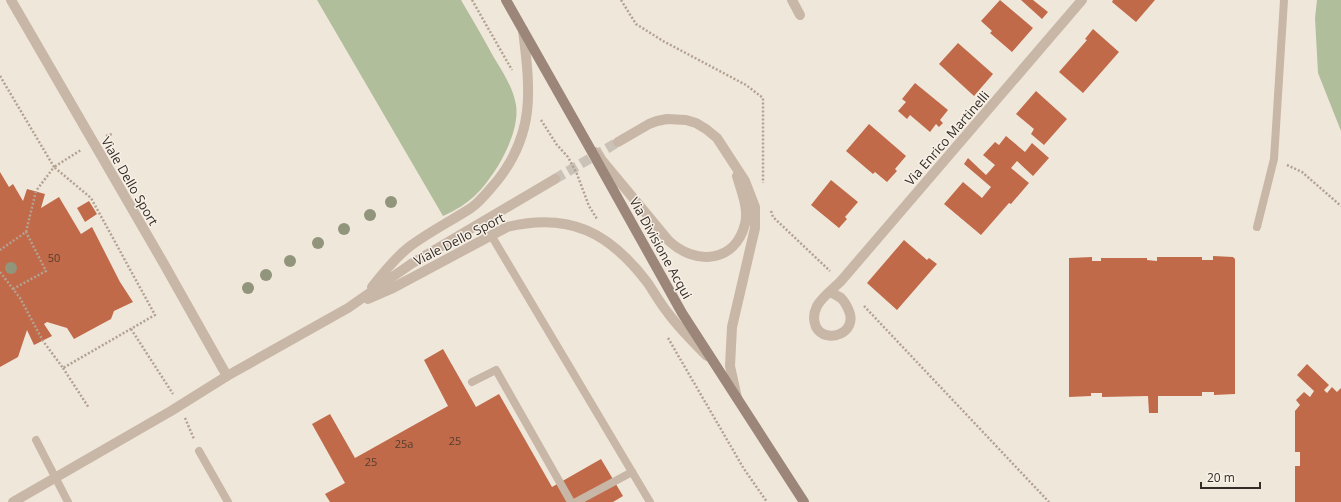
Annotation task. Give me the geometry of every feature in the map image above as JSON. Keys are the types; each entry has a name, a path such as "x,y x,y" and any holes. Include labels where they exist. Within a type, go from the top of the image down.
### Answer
{"main road":[{"name":"Via Divisione Acqui","path":"506,0 682,312 804,502"}],"street":[{"name":"Viale Dello Sport","path":"11,0 227,376"},
{"path":"792,0 800,15"},
{"name":"Via Enrico Martinelli","path":"830,292 1082,0"},
{"name":"Viale Dello Sport","path":"366,295 394,260 409,247 472,207 489,190 510,163 518,147 525,125 529,101 523,30"},
{"path":"618,142 649,124 658,121 667,119 686,120 696,123 716,138 745,180 755,206 756,228 732,327 730,366 738,398"},
{"path":"587,143 668,240 682,252 702,258 716,256 733,246 745,223 745,203 732,160"},
{"name":"Viale Dello Sport","path":"348,308 417,260 555,179"},
{"name":"Viale Dello Sport","path":"13,502 227,376 348,308 391,289 507,227 526,222 560,222 576,227 605,240 615,247 647,282 668,312 719,368"}],"lane":[{"path":"1257,227 1274,159 1284,0"},
{"path":"491,235 650,502"},
{"path":"472,382 496,370 571,502"},
{"path":"36,440 68,502"},
{"path":"199,451 228,502"},
{"path":"576,502 632,472"}],"path":[{"path":"621,0 636,24 663,41 746,86 764,98 763,191"},
{"path":"0,76 54,167 91,198 155,315 63,368"},
{"path":"1274,159 1302,172 1341,206"},
{"path":"13,289 46,271 26,232 36,191 54,167"},
{"path":"770,210 773,217 841,281"},
{"path":"0,250 26,232"},
{"path":"0,272 20,298 44,341 89,408"},
{"path":"862,304 1049,502"},
{"path":"131,329 180,405 199,451"}],"green space":[{"path":"317,0 461,0 507,79 515,98 516,121 509,145 498,166 481,190 461,207 443,216"},
{"path":"1317,0 1341,0 1341,131 1318,73 1315,18"}],"building":[{"path":"1000,0 1033,28 1012,52 990,33 992,31 981,21"},
{"path":"1021,0 1033,0 1048,12 1042,19"},
{"path":"1113,0 1155,0 1136,22 1112,2"},
{"path":"1093,29 1119,52 1083,93 1059,72 1087,40 1085,39"},
{"path":"958,43 993,74 974,96 939,64"},
{"path":"915,83 948,110 940,120 943,123 939,127 936,124 930,132 910,115 907,119 898,111 906,102 902,99"},
{"path":"1036,91 1067,119 1044,145 1031,134 1034,129 1016,114"},
{"path":"869,124 906,156 895,169 897,171 887,182 875,172 873,174 846,151"},
{"path":"1006,136 1025,152 1032,143 1049,158 1033,176 1017,161 1011,168 1029,183 981,235 944,204 963,182 982,198 991,187 964,164 968,158 986,175 995,165 983,155 995,142 999,145"},
{"path":"0,172 9,187 13,184 23,201 27,189 45,194 41,208 59,197 81,234 92,227 120,282 133,302 114,311 111,319 74,339 67,328 47,322 44,324 52,336 34,345 27,330 18,357 0,367"},
{"path":"831,180 858,202 845,217 847,219 839,228 811,205"},
{"path":"89,201 97,214 85,222 77,208"},
{"path":"904,240 927,260 929,258 937,264 897,310 867,283"},
{"path":"1213,256 1233,257 1235,259 1235,394 1214,395 1214,392 1202,392 1202,396 1158,396 1158,413 1149,413 1148,396 1102,397 1102,393 1091,393 1091,396 1069,397 1069,258 1092,257 1092,261 1101,261 1101,258 1147,258 1147,260 1157,261 1157,257 1202,257 1202,260 1213,260"},
{"path":"443,349 476,407 499,394 552,487 601,459 623,496 613,502 330,502 325,494 345,483 312,424 330,414 355,458 448,406 424,360"},
{"path":"1307,364 1329,385 1324,390 1327,393 1332,387 1337,392 1341,388 1341,502 1295,502 1295,466 1300,466 1300,452 1295,452 1295,411 1300,405 1296,400 1304,392 1310,397 1314,391 1297,375"}],"tunnel":[{"path":"555,179 618,142"}]}
